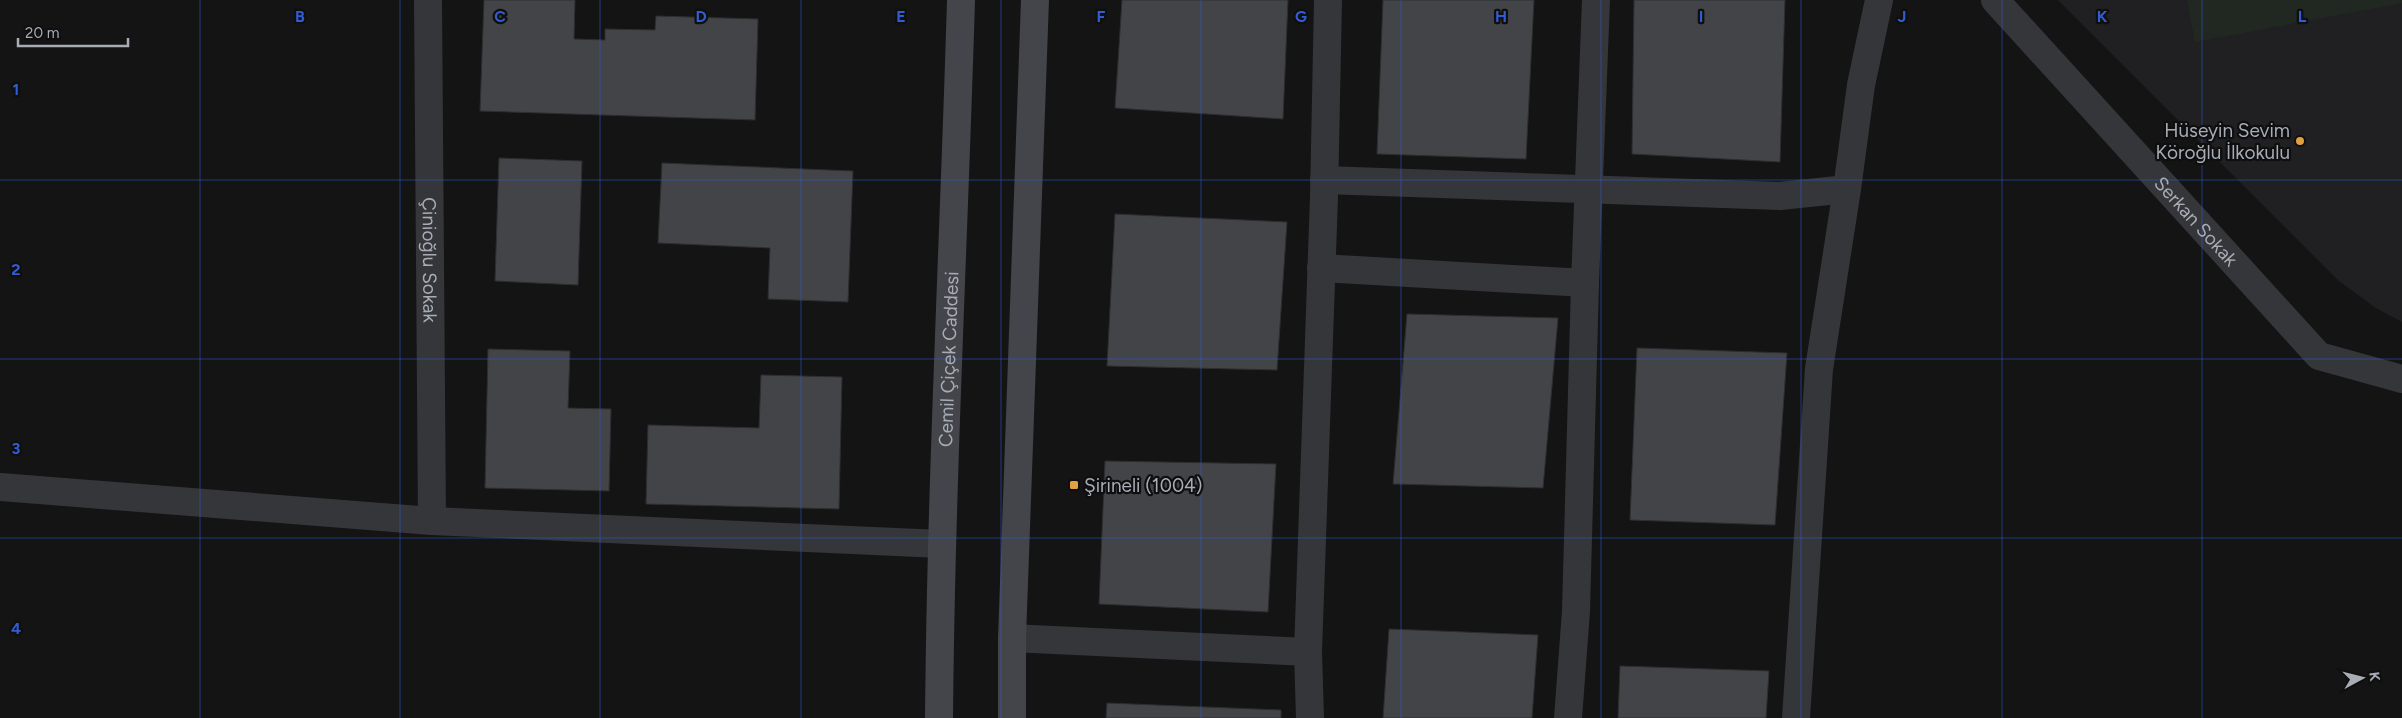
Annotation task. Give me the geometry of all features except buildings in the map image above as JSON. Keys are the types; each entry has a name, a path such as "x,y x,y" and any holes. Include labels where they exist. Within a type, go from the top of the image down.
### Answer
{"street":[{"name":"Çinioğlu Sokak","path":"428,0 432,521"},
{"name":"Cemil Çiçek Caddesi","path":"939,718 940,544 961,0"},
{"path":"1012,718 1012,638 1035,0"},
{"path":"1310,718 1308,652 1322,268 1328,0"},
{"path":"1568,718 1576,611 1585,283 1596,0"},
{"path":"1796,718 1819,368 1847,188 1860,85 1879,0"},
{"name":"Serkan Sokak","path":"1995,0 2319,356 2402,379"},
{"path":"1324,180 1780,196 1847,188"},
{"path":"1322,268 1585,283"},
{"path":"0,487 432,521 940,544"},
{"path":"1012,638 1308,652"}],"shaded area":[{"name":"Hüseyin Sevim Köroğlu İlkokulu","path":"2058,0 2402,0 2402,322 2376,308 2339,281"},
{"path":"2187,0 2402,0 2402,3 2195,42"}],"place":[{"name":"Hüseyin Sevim Köroğlu İlkokulu","path":"2300,141"},
{"name":"Şirineli (1004)","path":"1074,485"}]}
